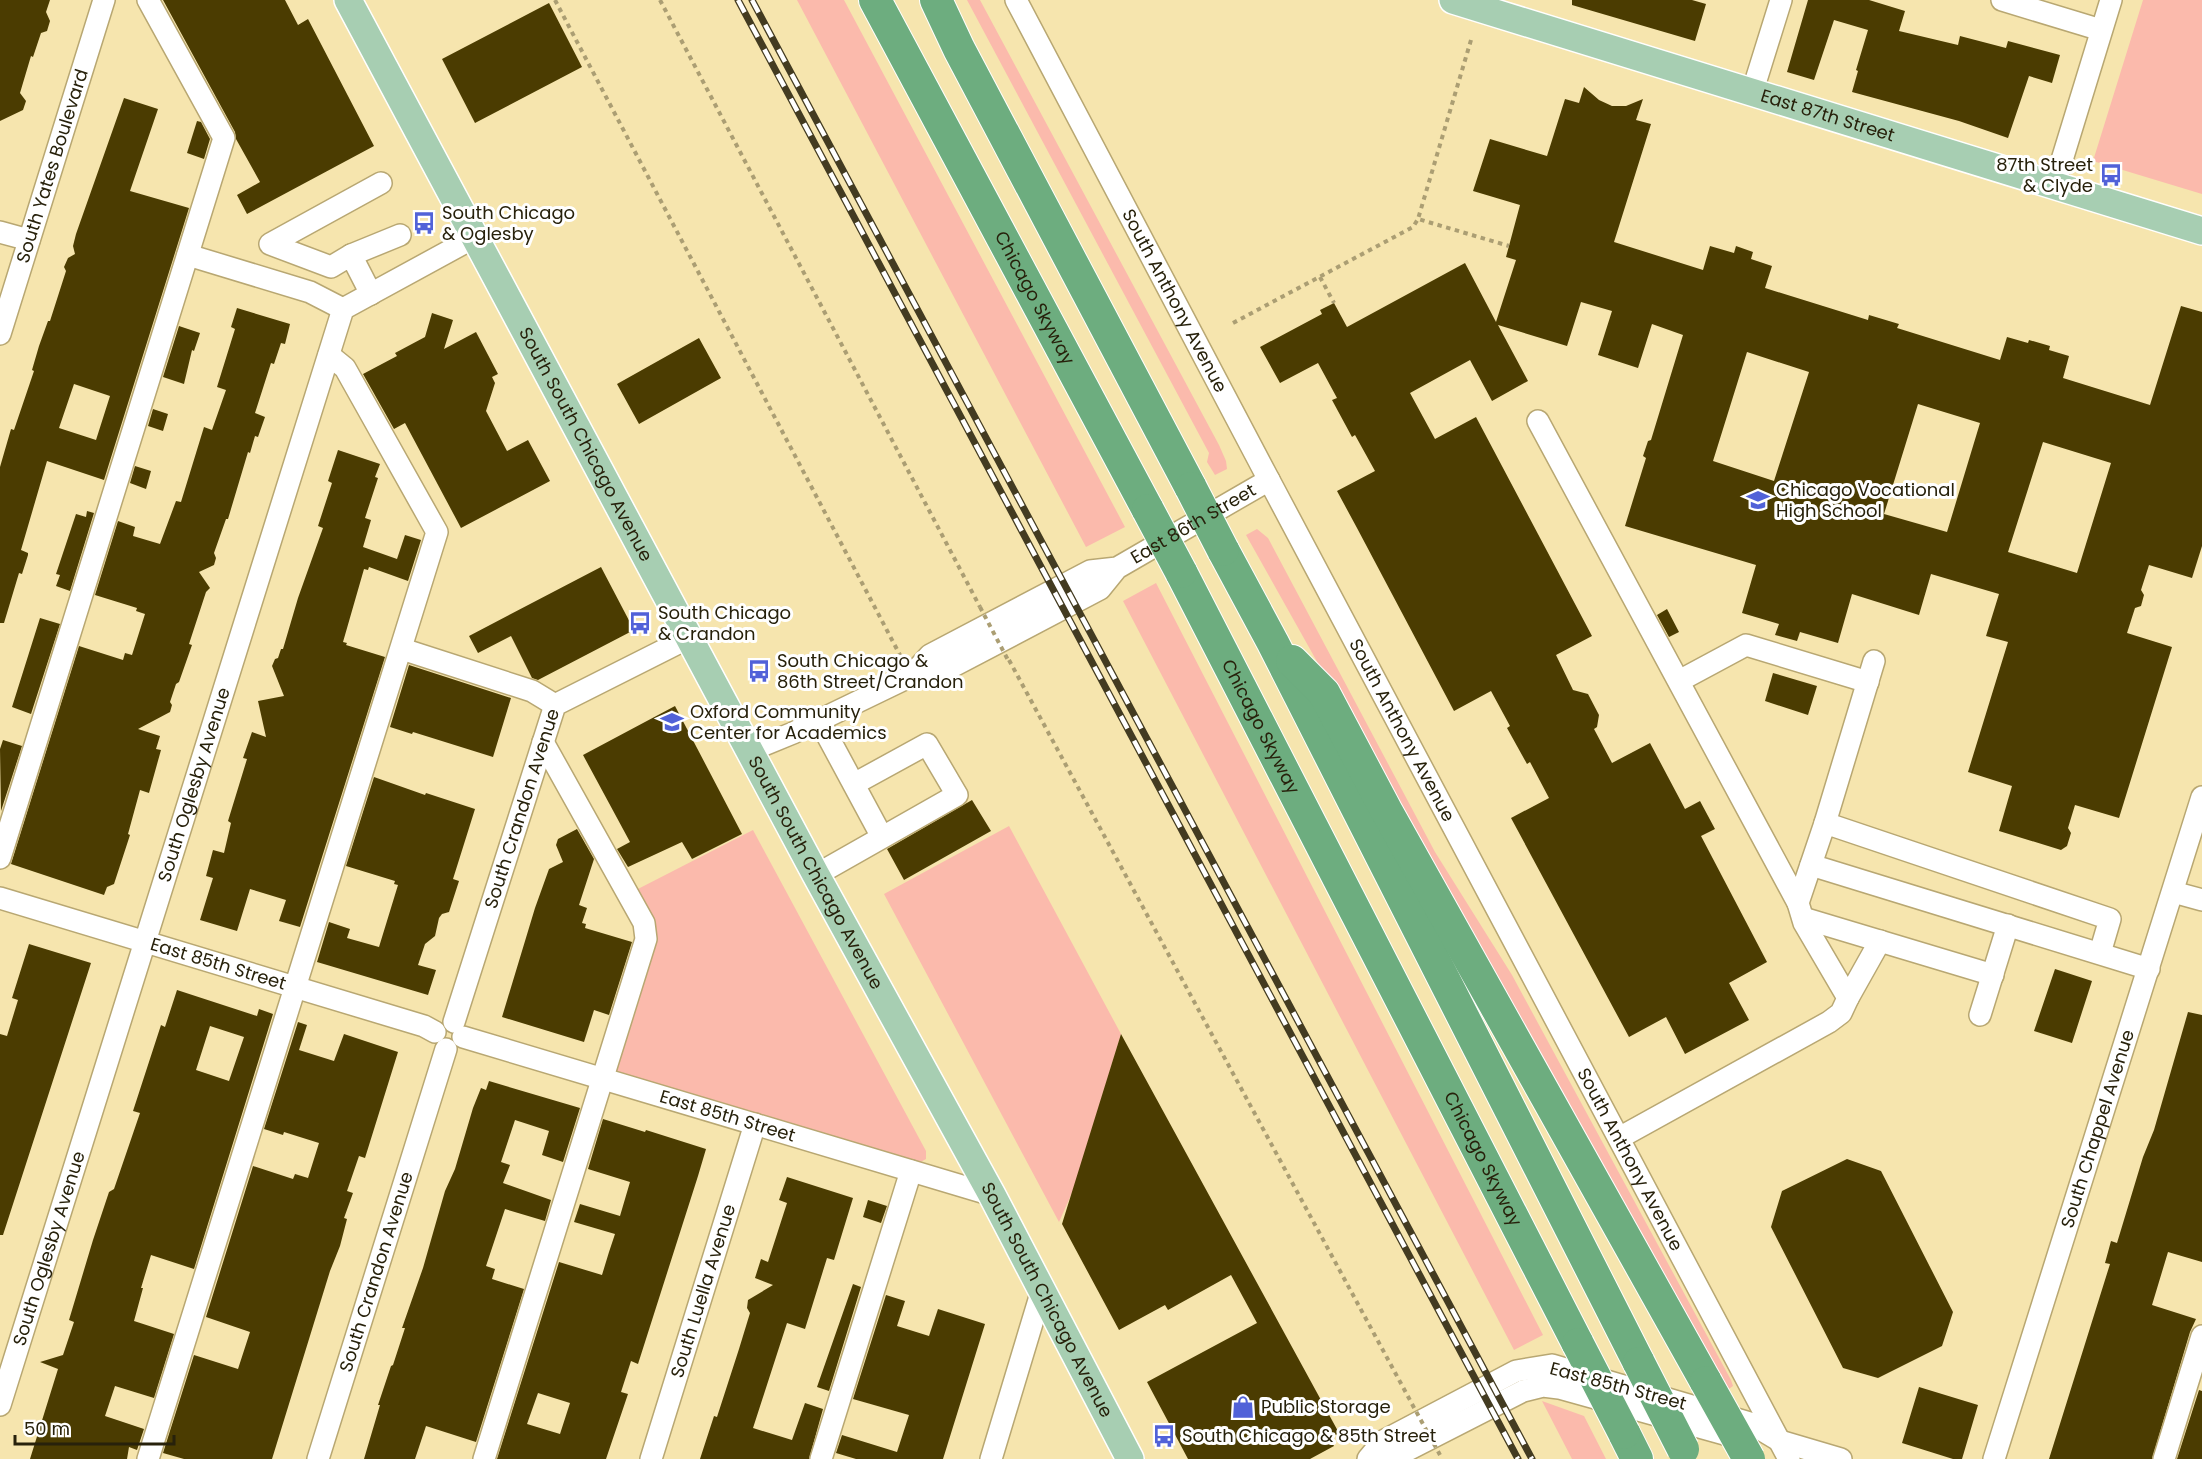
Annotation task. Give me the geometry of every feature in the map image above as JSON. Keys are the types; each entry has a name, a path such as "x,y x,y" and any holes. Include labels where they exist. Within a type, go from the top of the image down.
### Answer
{"highway":[{"name":"Chicago Skyway","path":"875,0 1181,572 1631,1446"},
{"path":"936,0 965,60 1273,643 1685,1454"},
{"path":"1273,643 1324,693 1386,810 1749,1459"}],"main road":[{"name":"South South Chicago Avenue","path":"348,0 749,751 992,1195 1130,1459"},
{"name":"East 87th Street","path":"1453,0 2202,231"}],"street":[{"name":"South Yates Boulevard","path":"0,334 104,0"},
{"path":"0,858 224,138 148,0"},
{"name":"South Anthony Avenue","path":"1017,0 1269,480 1785,1450"},
{"path":"1752,93 1780,0"},
{"path":"2002,0 2101,30"},
{"path":"2054,186 2111,0"},
{"path":"381,183 270,244 331,267 351,255 400,235"},
{"path":"0,232 29,240"},
{"path":"188,255 310,292 343,309 475,237"},
{"path":"351,255 371,294"},
{"name":"South Oglesby Avenue","path":"0,1405 343,309"},
{"path":"148,1459 294,987 402,649 436,532 345,368 328,355"},
{"path":"1538,421 1848,998"},
{"name":"East 86th Street","path":"749,751 911,676 930,655 1090,571 1117,568 1269,480"},
{"name":"South Crandon Avenue","path":"318,1459 555,705 690,637"},
{"path":"1679,681 1746,645 1868,682"},
{"path":"402,649 532,691 555,705"},
{"path":"1800,911 1811,865 1874,661"},
{"path":"819,720 882,837"},
{"path":"484,1459 644,946 646,931 629,893 543,742"},
{"path":"816,874 957,795 927,744 854,784"},
{"name":"South Chappel Avenue","path":"1995,1459 2202,797"},
{"path":"1825,823 2110,919 2100,954"},
{"path":"1811,865 2148,969"},
{"path":"2173,892 2202,900"},
{"name":"East 85th Street","path":"0,898 450,1035 992,1195"},
{"path":"1800,911 1880,941 1993,975"},
{"path":"1980,1015 2008,926"},
{"path":"1619,1138 1829,1022 1840,1013 1880,941"},
{"name":"South Luella Avenue","path":"651,1459 755,1124"},
{"path":"821,1459 911,1171"},
{"path":"991,1459 1042,1290"},
{"path":"2164,1459 2202,1336"},
{"name":"East 85th Street","path":"1368,1459 1383,1442 1516,1371 1552,1365 1742,1421 1785,1450"},
{"name":"East 85th Street","path":"1383,1459 1392,1458 1523,1391 1543,1386 1559,1388 1762,1445 1841,1459"}],"path":[{"path":"555,0 911,676"},
{"path":"660,0 1008,660 1440,1455"},
{"path":"1233,323 1413,227 1418,219 1471,40"},
{"path":"1418,219 1509,246"},
{"path":"1320,277 1334,303"}],"shaded area":[{"path":"797,0 844,0 1125,527 1086,547"},
{"path":"967,0 980,0 1219,445 1227,469 1215,475 1207,462 1209,453"},
{"path":"2143,0 2202,0 2202,194 2093,161"},
{"path":"1257,529 1268,538 1435,852 1512,975 1731,1380 1733,1386 1726,1391 1246,535"},
{"path":"1156,583 1543,1335 1514,1350 1123,601"},
{"path":"1009,826 1121,1034 1075,1186 1059,1222 884,894"},
{"path":"753,830 926,1151 926,1159 917,1164 613,1070 654,931 634,891"},
{"path":"1542,1401 1584,1416 1606,1459 1572,1459"}],"building":[{"path":"0,0 50,0 46,12 50,21 47,31 41,33 33,57 31,56 20,93 26,101 23,110 0,121"},
{"path":"163,0 285,0 298,25 308,19 374,146 247,214 237,195 260,182"},
{"path":"1572,0 1692,0 1706,4 1695,41 1572,5"},
{"path":"1808,0 1869,0 1905,11 1899,31 1958,45 1960,36 2006,48 2008,41 2060,55 2052,83 2029,76 2008,138 1959,121 1852,92 1868,30 1834,20 1814,80 1787,72"},
{"path":"549,3 582,67 475,123 442,59"},
{"name":"Chicago Vocational High School","path":"1584,87 1599,100 1612,106 1626,106 1643,99 1636,120 1651,124 1614,242 1703,270 1710,246 1734,253 1736,246 1753,252 1751,259 1772,266 1765,288 1868,320 1869,315 1899,324 1897,328 2000,360 2007,337 2050,346 2049,350 2069,356 2063,378 2150,405 2181,306 2202,312 2202,546 2192,578 2149,565 2141,590 2144,595 2141,606 2135,608 2127,633 2172,647 2119,818 2075,805 2068,828 2071,833 2067,846 2061,850 1999,831 2012,786 1968,772 2008,642 1986,636 1999,594 1931,574 1919,615 1852,594 1838,643 1800,632 1797,641 1775,635 1779,624 1742,613 1756,565 1625,526 1646,458 1643,456 1648,441 1651,440 1683,335 1652,324 1638,368 1598,355 1612,311 1581,302 1567,346 1498,325 1528,381 1492,401 1470,360 1410,393 1435,439 1476,417 1592,636 1556,655 1573,690 1588,694 1599,715 1597,727 1594,729 1612,763 1650,743 1685,809 1700,801 1715,829 1701,836 1767,962 1729,983 1749,1020 1685,1054 1666,1017 1629,1037 1511,818 1549,798 1530,762 1527,764 1507,728 1510,726 1491,691 1454,711 1337,491 1375,471 1355,435 1352,437 1332,400 1337,398 1318,363 1280,383 1260,347 1322,314 1320,310 1334,303 1347,327 1465,263 1496,322 1516,260 1506,257 1520,205 1473,191 1490,139 1547,156 1565,99 1579,103","holes":["1747,352 1809,372 1774,481 1713,461","1918,404 1980,423 1947,532 1884,514","2043,442 2111,463 2077,573 2008,552"]},
{"path":"124,98 158,109 130,191 189,208 104,480 47,461 21,550 28,555 22,574 19,573 4,623 0,623 0,467 66,271 64,267 68,258 75,254 73,246","holes":["74,384 110,396 96,440 59,428"]},
{"path":"197,121 201,122 210,139 204,159 187,153"},
{"path":"237,308 290,324 285,344 281,343 274,364 271,363 255,413 265,417 258,437 255,436 250,453 248,452 228,519 226,519 214,553 216,558 214,565 199,572 210,588 206,592 189,644 192,645 170,702 172,705 170,712 138,729 160,736 156,749 161,750 149,793 140,790 128,834 130,835 114,884 107,887 104,895 11,864 79,646 123,660 125,653 132,655 145,614 136,611 137,608 95,595 118,521 135,527 133,536 160,544 176,501 181,502 204,427 212,430 226,390 217,387 235,329 231,327"},
{"path":"432,313 453,320 444,349 476,332 498,374 492,377 495,383 486,411 507,451 528,440 550,481 461,528 405,423 394,429 363,374 397,356 395,353 425,337"},
{"path":"179,326 200,333 194,351 192,350 184,384 163,377"},
{"path":"699,338 721,378 639,424 617,384"},
{"path":"153,409 168,414 163,431 148,426"},
{"path":"338,450 380,464 375,477 378,478 365,518 371,520 363,547 397,559 405,535 421,540 408,581 369,567 368,570 364,569 343,642 347,643 346,645 385,657 300,927 279,921 286,900 250,889 237,931 200,920 213,878 206,876 213,850 224,853 231,823 228,821 247,759 243,758 252,732 266,737 258,701 284,696 272,666 283,649 323,528 318,526 332,483 328,481"},
{"path":"135,466 151,471 146,489 130,483"},
{"path":"87,511 94,513 70,591 56,586 60,575 56,574 76,514 86,517"},
{"path":"601,567 634,630 538,680 532,678 511,636 478,653 469,636"},
{"path":"1667,609 1679,632 1669,637 1657,615"},
{"path":"40,618 60,624 31,714 12,707"},
{"path":"409,665 511,698 493,757 390,727"},
{"path":"1773,673 1817,686 1808,715 1765,701"},
{"path":"675,706 742,834 692,859 682,842 628,867 617,849 630,842 583,755"},
{"path":"3,740 22,746 1,811 0,749"},
{"path":"374,777 475,809 453,879 459,881 449,912 442,914 439,918 435,936 425,944 418,965 436,970 428,995 317,962 329,922 350,929 347,938 379,947 398,885 394,884 395,881 346,866"},
{"path":"972,800 991,831 904,880 887,849"},
{"path":"577,829 594,859 579,905 587,908 582,923 586,924 585,928 632,942 609,1015 594,1010 584,1042 502,1017 549,869 563,862 556,845 558,839"},
{"path":"29,944 91,963 3,1235 0,1235 0,1034 7,1036 18,1000 12,998"},
{"path":"2055,969 2092,981 2072,1043 2034,1031"},
{"path":"177,990 257,1016 259,1009 273,1014 194,1269 151,1255 134,1321 174,1334 154,1398 115,1386 105,1416 144,1429 137,1450 129,1447 127,1459 30,1459 58,1369 40,1362 63,1355 74,1322 69,1320 93,1240 109,1192 114,1189 140,1113 133,1111 161,1025 165,1027","holes":["210,1026 244,1037 229,1081 196,1070"]},
{"path":"2188,1012 2202,1015 2202,1262 2168,1252 2152,1305 2196,1319 2190,1332 2152,1459 2049,1459 2110,1264 2105,1263 2111,1241 2117,1243 2143,1157 2154,1130"},
{"path":"298,1022 307,1025 299,1050 334,1061 344,1034 398,1052 365,1158 359,1156 347,1191 353,1193 344,1218 347,1219 340,1246 330,1271 272,1459 184,1459 163,1453 194,1355 238,1369 250,1332 206,1317 253,1166 293,1179 295,1174 308,1178 319,1143 284,1132 283,1135 264,1129"},
{"path":"1121,1034 1339,1433 1330,1438 1334,1446 1310,1459 1188,1459 1147,1382 1257,1323 1231,1275 1168,1310 1165,1305 1119,1330 1062,1224"},
{"path":"489,1081 580,1108 563,1162 542,1155 549,1131 515,1120 501,1162 510,1165 503,1183 551,1200 545,1221 505,1209 486,1266 495,1269 492,1279 524,1289 476,1442 426,1426 415,1459 364,1459 380,1405 378,1405 405,1328 402,1328 423,1268 445,1191 455,1169 481,1088 486,1090"},
{"path":"603,1119 706,1149 638,1364 631,1361 621,1392 628,1394 606,1459 497,1459 559,1262 602,1275 615,1234 574,1222 580,1204 620,1216 630,1182 588,1169","holes":["538,1393 570,1403 560,1434 527,1424"]},
{"path":"1847,1159 1881,1171 1953,1312 1942,1346 1878,1378 1843,1368 1771,1227 1782,1191"},
{"path":"787,1177 853,1198 834,1260 827,1258 805,1329 787,1323 753,1428 792,1440 805,1403 823,1409 809,1459 700,1459 714,1416 717,1417 750,1313 747,1308 748,1300 773,1285 755,1278 761,1259 768,1262 787,1203 779,1200"},
{"path":"868,1200 887,1206 881,1223 863,1217"},
{"path":"853,1284 861,1287 829,1391 817,1387"},
{"path":"886,1295 905,1301 897,1326 929,1336 938,1309 985,1324 943,1459 856,1459 836,1453 842,1435 897,1452 909,1415 853,1399"},
{"path":"1919,1387 1978,1405 1962,1459 1953,1459 1902,1443"},
{"path":"2199,1390 2202,1391 2202,1459 2177,1459"}],"railway":[{"path":"738,0 1518,1459"},
{"path":"752,0 1532,1459"}],"place":[{"name":"87th Street & Clyde","path":"2111,175"},
{"name":"South Chicago & Oglesby","path":"424,223"},
{"name":"Chicago Vocational High School","path":"1758,500"},
{"name":"South Chicago & Crandon","path":"640,623"},
{"name":"South Chicago & 86th Street/Crandon","path":"759,671"},
{"name":"Oxford Community Center for Academics","path":"672,722"},
{"name":"Public Storage","path":"1243,1407"},
{"name":"South Chicago & 85th Street","path":"1164,1436"}]}
